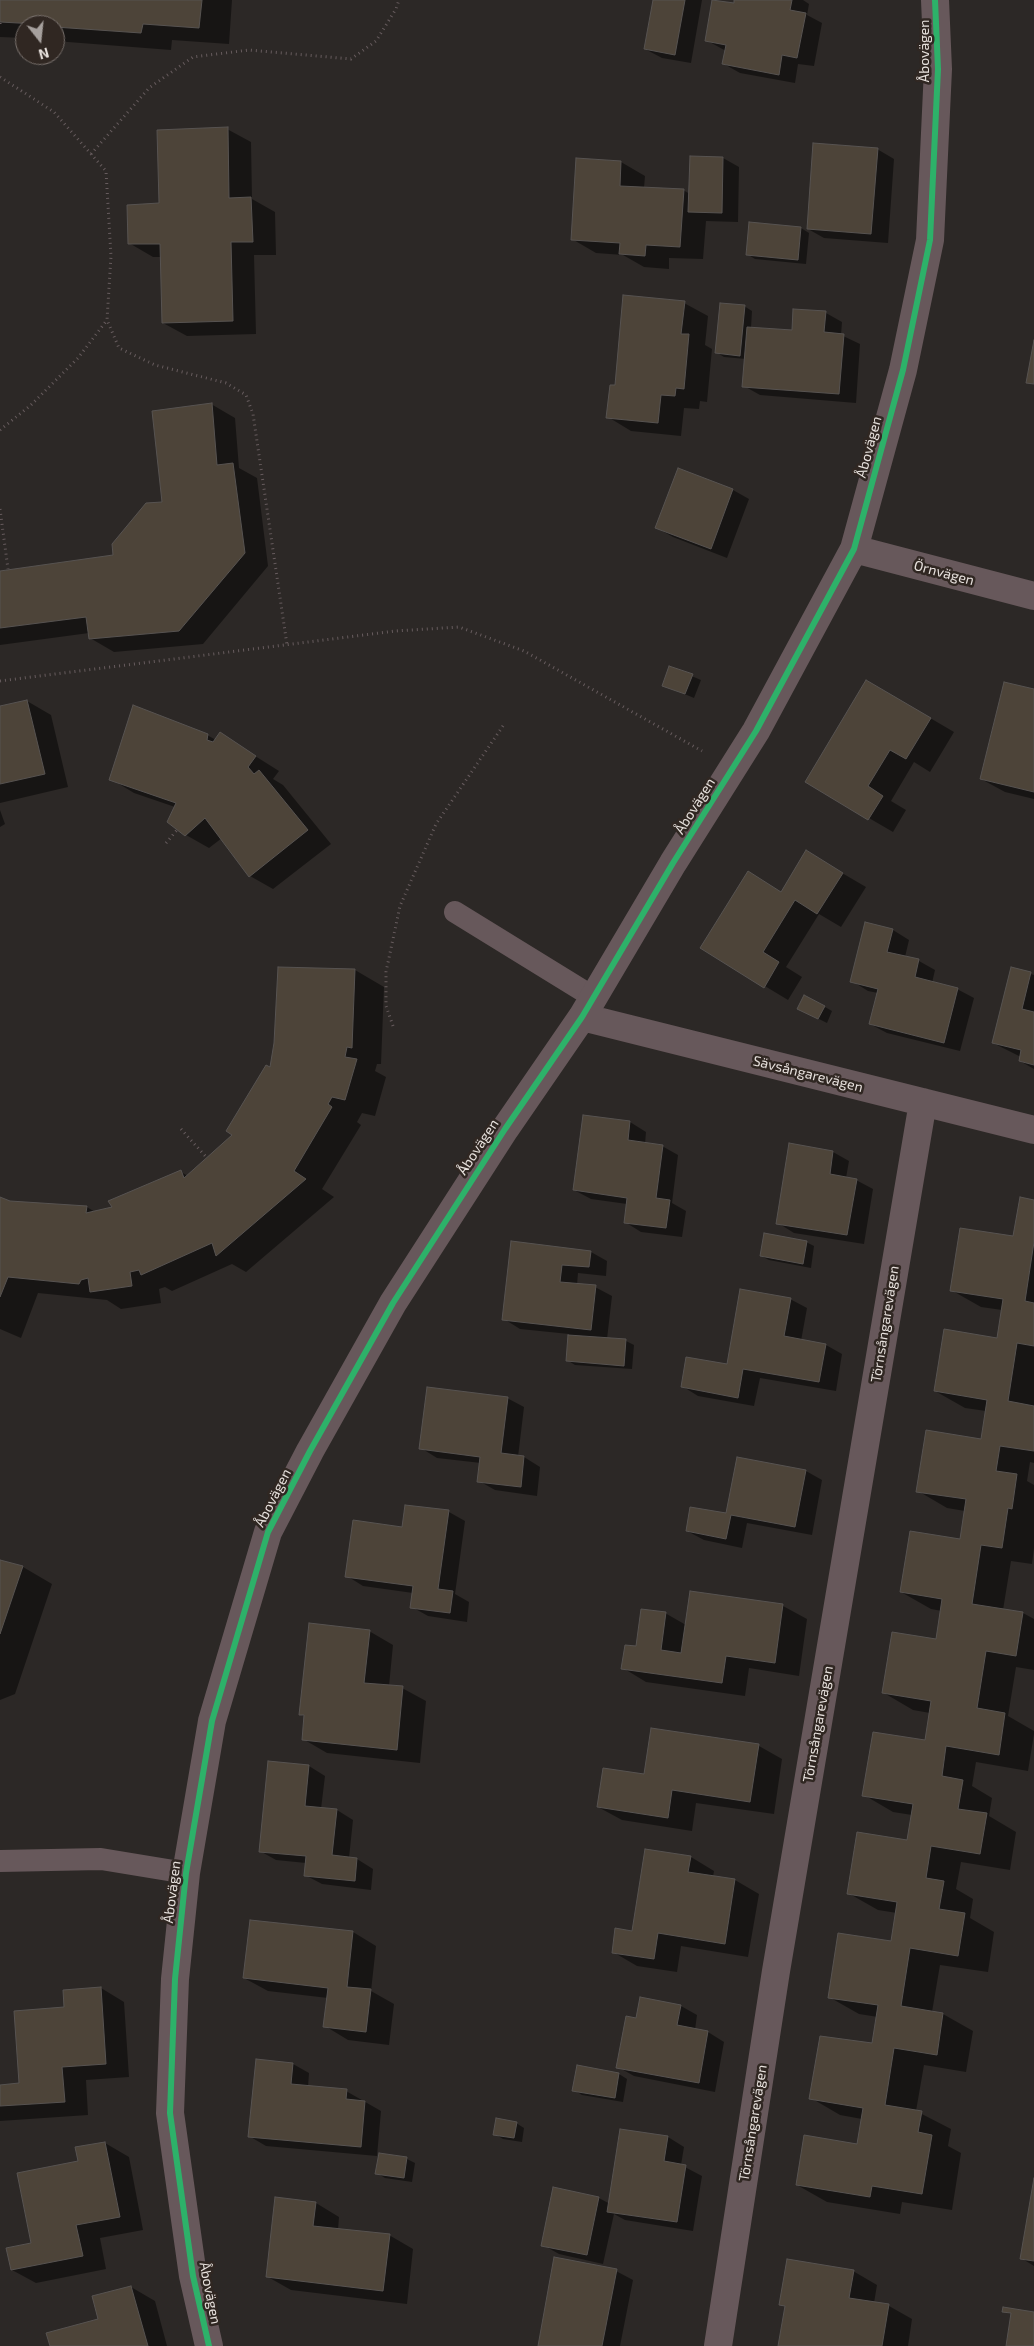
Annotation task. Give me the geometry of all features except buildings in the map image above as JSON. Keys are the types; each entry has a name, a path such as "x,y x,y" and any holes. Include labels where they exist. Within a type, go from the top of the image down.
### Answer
{"street":[{"name":"Åbovägen","path":"209,2346 193,2276 170,2113 175,1979 186,1873 212,1721 268,1532 393,1303 505,1129 588,1007 673,863 756,731 854,549 903,370 930,240 938,70 935,0"},
{"name":"Örnvägen","path":"854,549 1034,596"},
{"name":"Sävsångarevägen","path":"588,1007 922,1102 1034,1130"},
{"name":"Törnsångarevägen","path":"718,2346 776,1971 922,1102"}],"lane":[{"path":"455,912 588,1007"},
{"path":"0,1861 101,1859 186,1873"}],"path":[{"path":"91,154 149,88 193,57 249,50 351,59 376,42 400,0"},
{"path":"0,77 54,112 106,171 111,256 108,320 119,348 155,365 226,383 246,394 253,414 287,645"},
{"path":"0,430 31,405 78,358 108,320"},
{"path":"0,509 8,569"},
{"path":"0,681 395,631 459,627 524,651 733,768"},
{"path":"393,1026 386,1006 386,972 400,906 436,824 505,724"},
{"path":"166,843 177,830"},
{"path":"181,1129 207,1158"}],"cycle path":[{"path":"209,2346 193,2276 170,2113 175,1979 186,1873 212,1721 268,1532 310,1451 393,1303 505,1129 582,1017 673,863 756,731 854,549 903,370 930,240 938,69 935,0"}]}
